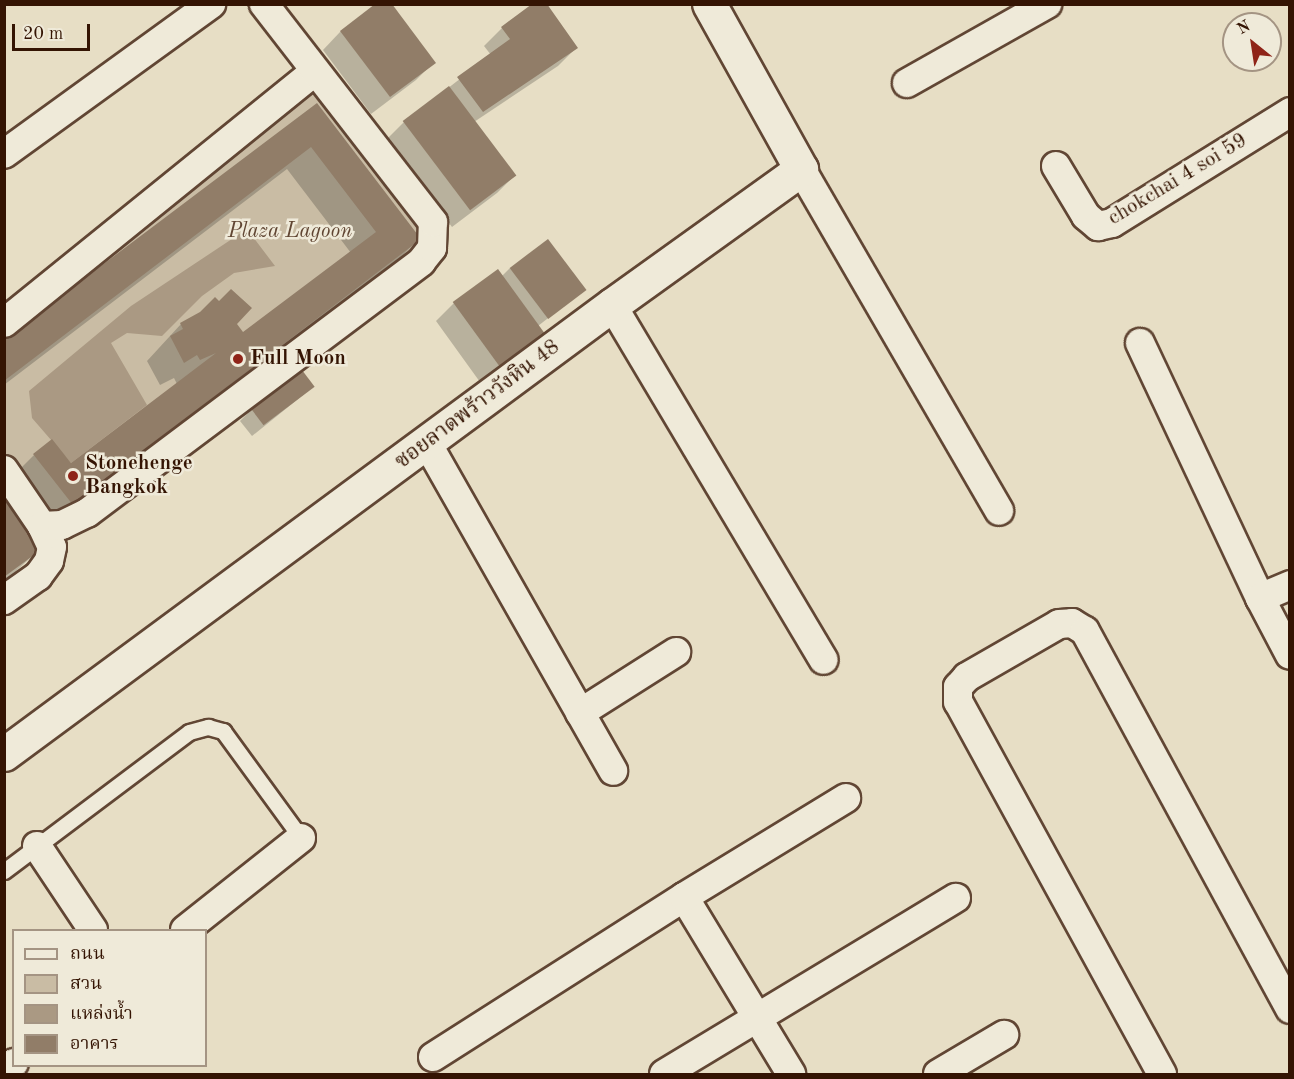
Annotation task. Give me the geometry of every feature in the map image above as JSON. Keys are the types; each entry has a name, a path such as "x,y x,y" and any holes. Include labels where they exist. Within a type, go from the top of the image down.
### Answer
{"street":[{"path":"4,153 212,4"},
{"path":"42,526 62,525 87,513 421,261 432,248 433,222 264,4"},
{"path":"709,4 801,169 999,511"},
{"path":"907,83 1047,4"},
{"path":"4,323 315,71"},
{"name":"chokchai 4 soi 59","path":"1056,166 1086,216 1098,226 1112,223 1290,112"},
{"name":"ซอยลาดพร้าววังหิน 48","path":"4,754 612,305 801,169"},
{"path":"612,305 824,660"},
{"path":"1140,343 1260,598 1290,655"},
{"path":"428,443 613,771"},
{"path":"4,470 42,526 52,547 49,561 38,576 4,600"},
{"path":"1260,598 1290,585"},
{"path":"1162,1074 958,702 958,687 967,677 1059,624 1072,623 1085,631 1290,1009"},
{"path":"580,713 676,652"},
{"path":"434,1057 684,897 846,798"},
{"path":"186,929 301,838"},
{"path":"37,846 92,929"},
{"path":"684,897 791,1074"},
{"path":"664,1074 956,898"},
{"path":"938,1074 1004,1035"}],"lane":[{"path":"4,871 189,732 208,727 222,731 301,838"}],"green space":[{"name":"Plaza Lagoon","path":"307,90 325,97 435,249 42,549 5,499 5,331"}],"water":[{"path":"247,229 275,266 234,273 202,296 162,336 127,333 111,343 147,405 71,463 32,418 29,391 131,306"}],"building":[{"path":"375,4 392,4 436,63 390,97 340,31"},
{"path":"532,4 547,4 578,48 483,112 457,77 510,39 501,27"},
{"path":"449,86 516,175 470,210 403,121"},
{"path":"317,103 421,239 73,505 33,454 52,439 71,463 216,353 200,360 197,355 184,363 170,336 183,329 180,323 200,312 215,297 219,301 231,289 252,308 237,324 243,332 376,232 311,147 4,381 4,339"},
{"path":"548,239 587,290 548,319 510,268"},
{"path":"498,269 549,339 504,372 453,302"},
{"path":"302,370 315,387 264,425 251,409"},
{"path":"4,499 42,549 4,577"}],"place":[{"name":"Full Moon","path":"238,359"},
{"name":"Stonehenge Bangkok","path":"73,476"}]}
